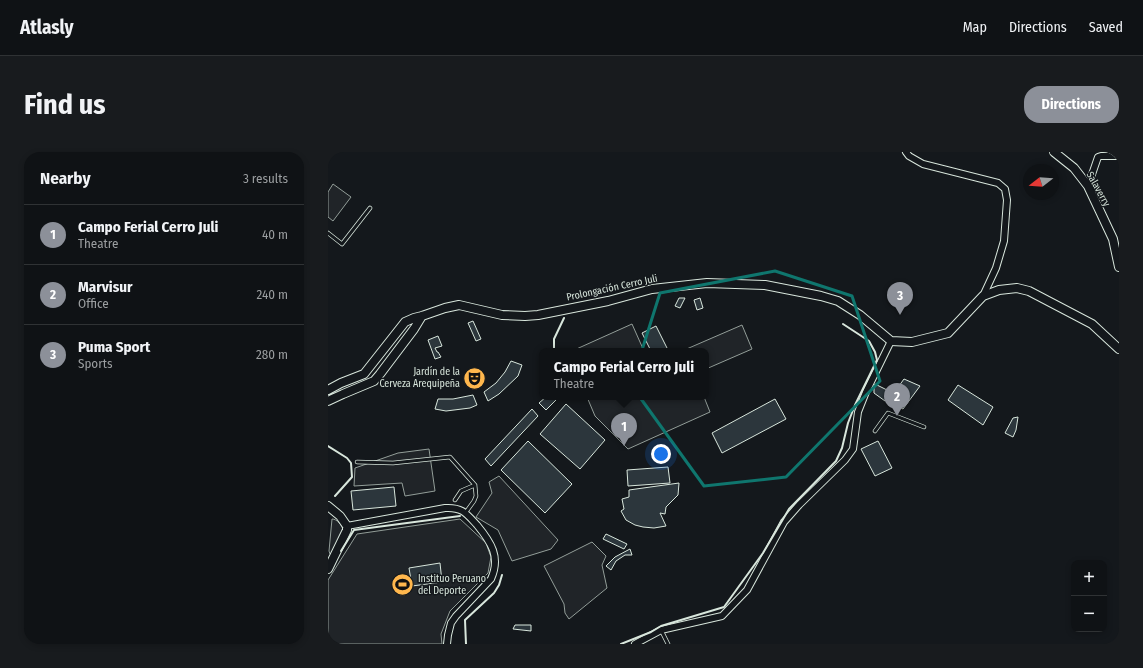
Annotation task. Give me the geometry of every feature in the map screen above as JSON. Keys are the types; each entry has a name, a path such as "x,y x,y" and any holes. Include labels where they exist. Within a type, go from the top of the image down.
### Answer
{"street":[{"path":"635,644 661,630 722,616 747,590 784,522 799,505 845,460 853,449 858,412 891,341 912,342 948,333 983,296 996,268 1004,241 1007,200 1005,189 998,183 923,164 909,156 906,152"},
{"name":"Salaverry","path":"1054,152 1074,168 1088,186 1112,239 1119,267"},
{"path":"1088,186 1098,157 1119,156"},
{"name":"Prolongación Cerro Juli","path":"328,390 364,374 405,322 445,308 459,306 502,315 538,315 608,301 652,289 707,284 765,285 820,296 838,302 860,315 891,341"},
{"path":"983,296 999,290 1017,288 1029,291 1092,324 1119,349"},
{"path":"328,401 374,381 414,329 422,316"},
{"path":"328,506 340,516 348,526"},
{"path":"348,526 445,508 454,507 466,512 488,539 495,560 494,569 491,579 451,623 447,644"},
{"path":"328,569 348,526"}],"lane":[{"path":"328,233 342,244 370,208"},
{"path":"875,431 888,413 924,427"},
{"path":"357,462 393,463 450,457 474,485 476,496 466,512"},
{"path":"455,500 461,491 474,485"},
{"path":"661,630 668,644"}],"highlighted area":[{"path":"775,271 852,296 880,381 786,477 704,486 631,385 660,293"}],"shaded area":[{"path":"333,184 351,197 333,221 328,217 328,192"},
{"path":"632,324 643,348 579,348"},
{"path":"742,325 752,349 709,368 709,348 689,348"},
{"path":"588,400 705,400 710,412 628,449 595,416"},
{"path":"429,449 435,491 405,496 402,483 354,486 355,468 398,453"},
{"path":"499,476 558,540 551,549 512,561 498,530 476,517 492,493 489,482"},
{"path":"332,519 336,520 342,526 343,530 332,553 330,554 329,551"},
{"name":"Instituo Peruano del Deporte","path":"460,519 486,543 491,557 488,573 450,611 441,634 442,644 328,644 328,580 357,534"},
{"path":"592,542 606,556 602,565 607,588 569,619 565,613 564,604 544,566"}],"building":[{"path":"679,298 685,298 680,308 675,306"},
{"path":"700,298 703,308 697,310 694,300"},
{"path":"473,321 481,339 476,341 468,323"},
{"path":"656,326 667,348 650,348 642,333"},
{"path":"438,336 442,346 435,348 441,357 435,359 428,340"},
{"path":"511,361 522,365 518,376 499,394 488,401 484,392 496,383 505,372"},
{"path":"904,379 920,386 903,409 888,401"},
{"path":"875,384 891,392 885,401 874,393"},
{"path":"958,385 993,407 983,425 948,400"},
{"path":"473,395 477,405 470,408 446,411 435,409 438,399 453,399"},
{"path":"775,399 786,419 722,453 712,433"},
{"path":"542,400 556,400 546,410 539,403"},
{"path":"566,404 605,440 580,469 540,434"},
{"path":"532,409 538,416 491,466 485,459"},
{"path":"1018,417 1016,430 1013,437 1005,433 1013,418"},
{"path":"528,441 572,484 545,513 501,470"},
{"path":"878,441 892,468 875,476 861,449"},
{"path":"668,467 670,483 628,486 627,470"},
{"path":"679,483 678,495 666,507 665,514 660,513 666,526 654,528 643,527 626,520 621,511 624,509 622,499 629,497 629,490"},
{"path":"394,487 396,506 353,510 351,491"},
{"path":"606,534 627,544 624,549 603,539"},
{"path":"630,549 632,555 625,555 616,561 611,570 606,566 615,557"},
{"path":"440,563 442,582 412,586 409,568"},
{"path":"515,625 531,625 531,631 513,629"}],"wall":[{"path":"554,348 554,339 564,318"},
{"path":"621,644 651,632 661,626 724,607 763,553 789,509 836,461 842,448 848,423 855,405 877,360 875,352 869,341 843,324"},
{"path":"328,446 347,458 351,463 352,477 335,496"},
{"path":"341,551 354,530 460,516"},
{"path":"466,644 465,620 494,593 499,585 502,575"}],"place":[{"name":"Puma Sport","path":"900,315"},
{"name":"Jardín de la Cerveza Arequipeña","path":"475,378"},
{"name":"Marvisur","path":"897,416"},
{"name":"Campo Ferial Cerro Juli","path":"624,446"},
{"name":"Instituo Peruano del Deporte","path":"402,585"}]}
